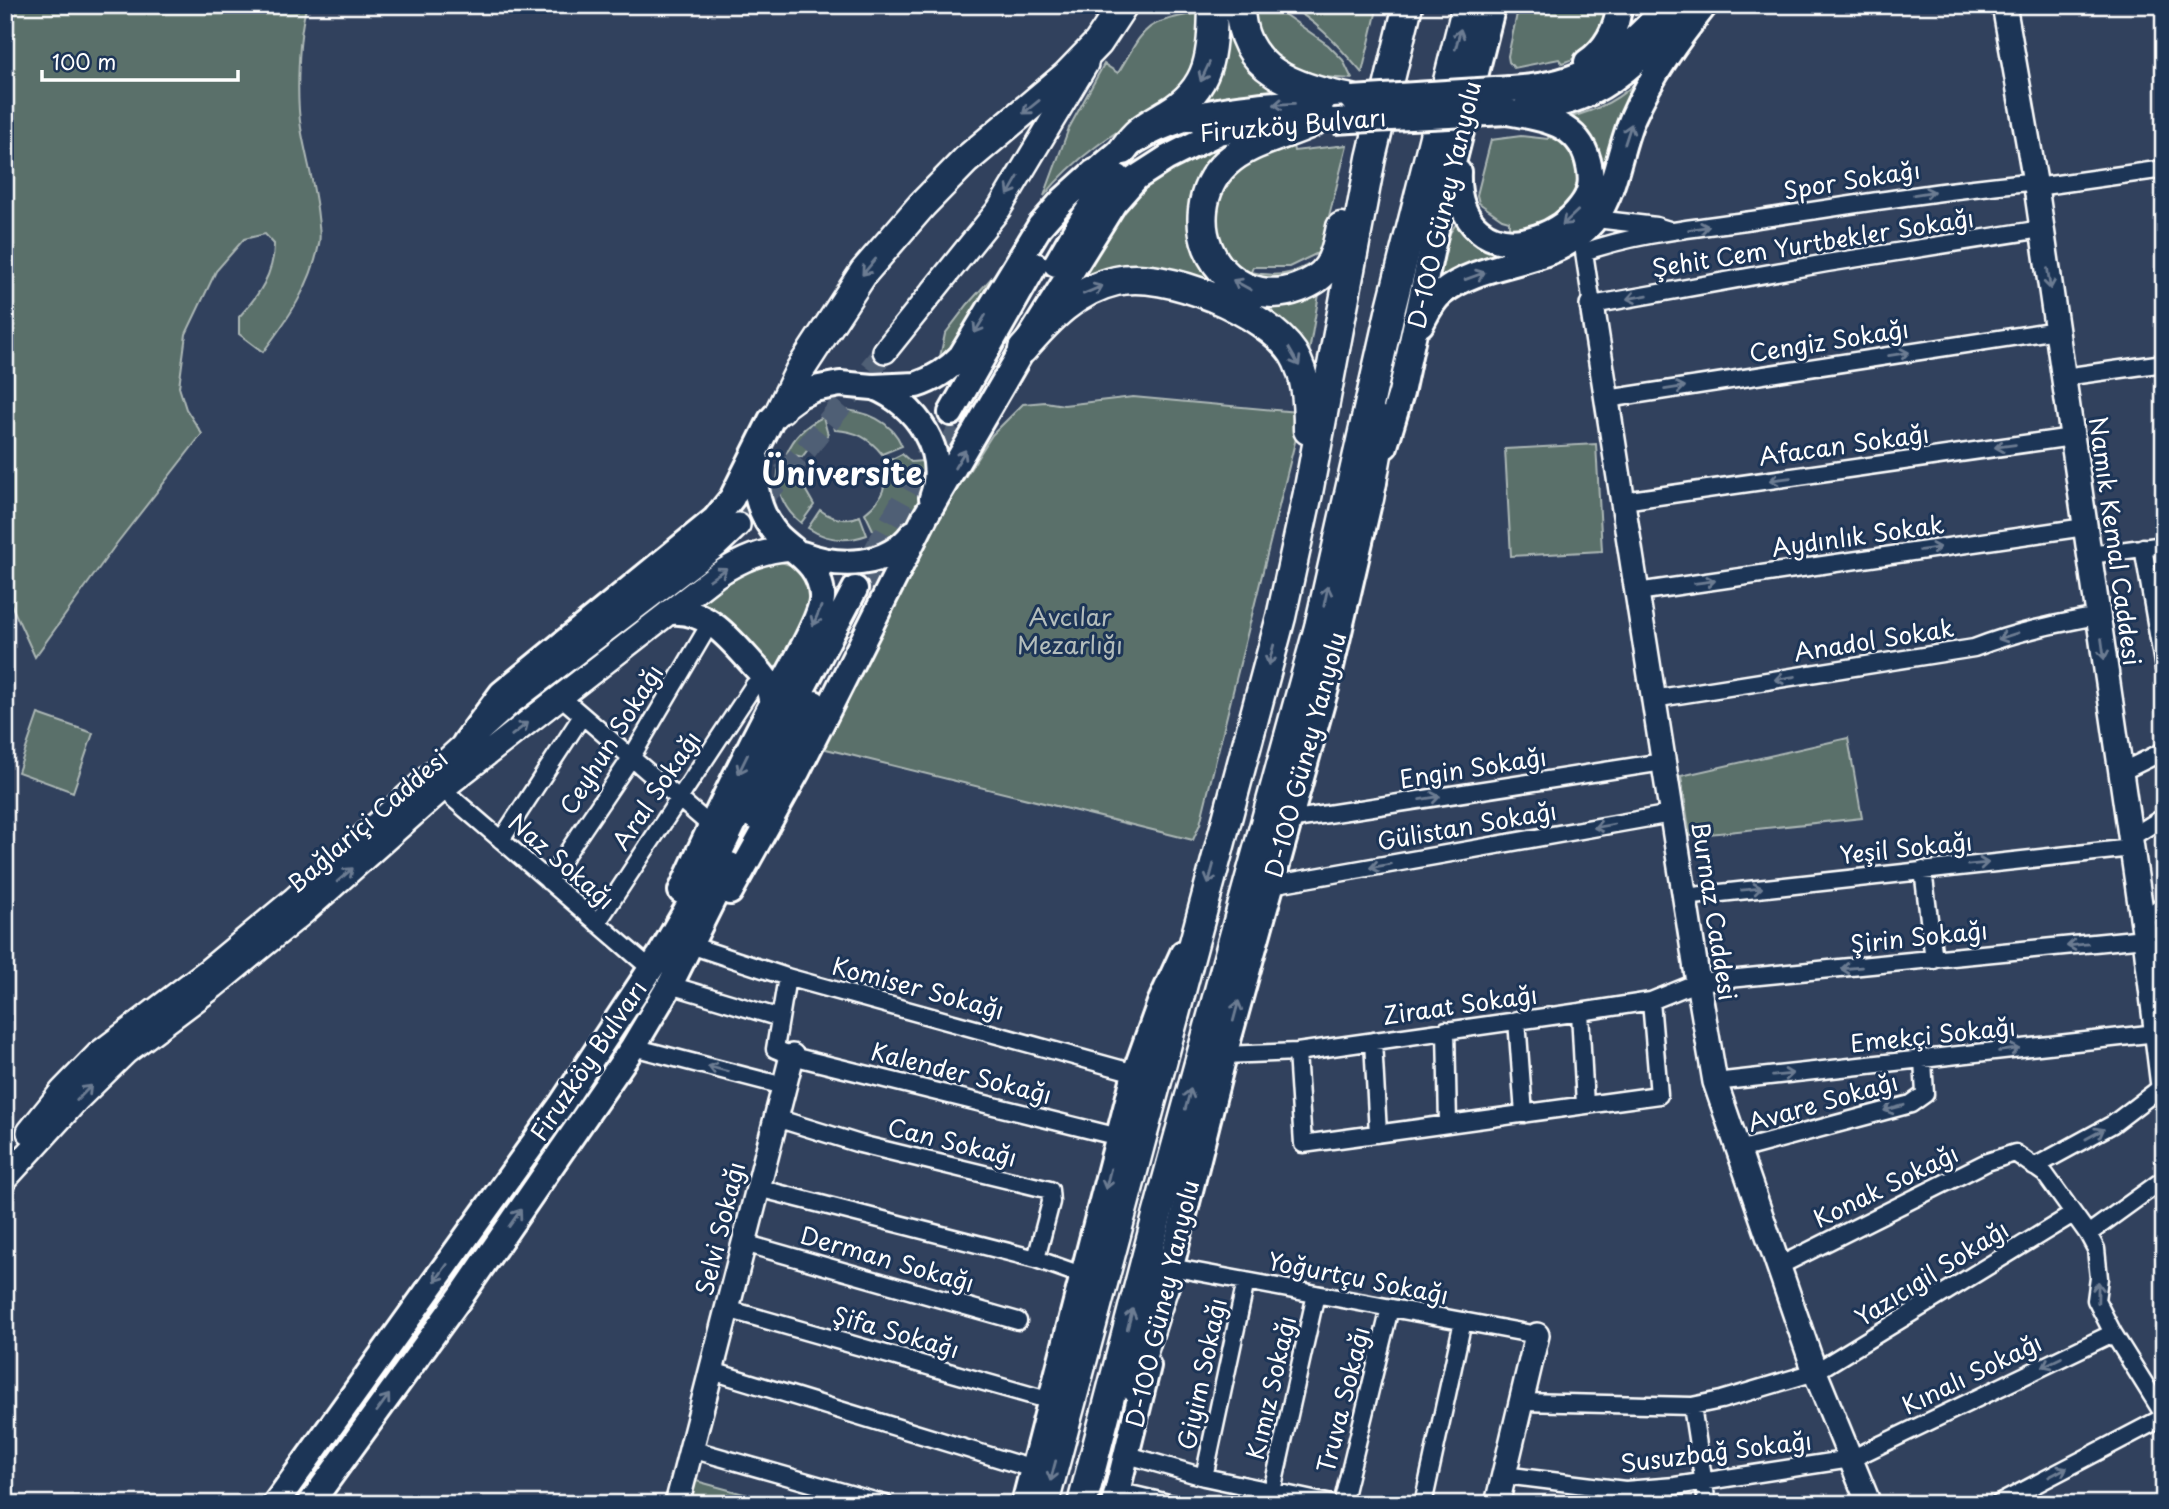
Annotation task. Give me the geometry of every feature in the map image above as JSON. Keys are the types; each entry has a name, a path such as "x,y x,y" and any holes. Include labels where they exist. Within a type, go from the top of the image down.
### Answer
{"highway":[{"path":"781,409 790,387 864,272 974,153 1052,90 1098,43 1124,5"},
{"path":"1123,150 1136,132 1183,103 1204,76 1210,61 1213,5"},
{"path":"1240,5 1241,24 1248,44 1260,62 1277,75 1308,89 1352,99"},
{"path":"1082,1504 1170,1167 1319,627 1387,321 1418,201 1487,8"},
{"path":"1044,1504 1195,931 1273,649 1308,493 1371,158 1403,14"},
{"path":"1323,122 1264,141 1240,153 1227,162 1209,186 1202,216 1206,246 1223,272 1236,284 1253,291 1278,293 1298,289 1318,278 1327,269 1335,254 1346,203 1371,158"},
{"path":"1369,499 1407,299 1418,201"},
{"path":"1023,349 1061,308 1074,299 1116,281 1140,278 1166,281 1185,286 1240,311 1277,335 1292,352 1298,365 1308,401 1308,493"},
{"path":"1111,1500 1139,1360 1170,1267"}],"main road":[{"path":"1562,82 1594,57 1608,40 1616,23 1619,5"},
{"path":"1562,82 1602,65 1632,42 1668,5"},
{"name":"Firuzköy Bulvarı","path":"1562,82 1508,101 1221,131 1184,136 1161,145 1133,163 1103,190 1087,210 957,417 1056,228 1094,172 1148,133 1181,119 1213,111 1352,99 1508,101 1557,104 1592,92 1637,60 1694,5"},
{"path":"1412,340 1432,304 1453,286 1466,278 1534,259 1554,250 1584,231 1596,219 1644,94 1674,45 1705,5"},
{"name":"Namık Kemal Caddesi","path":"2004,5 2036,187 2131,843 2158,998 2157,1033 2163,1085"},
{"name":"D-100 Güney Yanyolu","path":"1111,1500 1128,1455 1170,1267 1224,1055 1326,688 1369,499 1401,393 1487,8"},
{"path":"886,351 999,209 1098,43"},
{"path":"1459,139 1460,203 1468,219 1481,232 1499,242 1514,243 1546,234 1575,215 1590,188 1586,153 1578,139 1565,128 1508,101"},
{"path":"690,945 722,905 751,858 925,517 1023,349 1114,203 1136,178 1167,158 1221,131"},
{"path":"465,743 502,693 715,519 732,498 771,420 781,409 800,395 826,386 916,385 929,381 951,367 961,356 1040,226 1063,200 1094,172"},
{"name":"Burnaz Caddesi","path":"1592,304 1715,1082 1815,1372 1869,1504"},
{"path":"797,551 819,561 843,565 868,562 891,552 910,537 925,517 934,493 936,468 930,442 914,414 891,394 873,387"},
{"path":"660,969 681,890 820,609 821,588 812,567 779,536 766,519 757,498 754,476 758,447"},
{"name":"Bağlariçi Caddesi","path":"5,1179 108,1069 206,972 294,899 511,702 717,545 738,525"},
{"name":"Bağlariçi Caddesi","path":"5,1161 62,1091 119,1037 174,1005 304,912 442,789 717,575 746,557 765,550 797,551"},
{"name":"Firuzköy Bulvarı","path":"275,1504 660,969 761,767 862,593 690,945 660,969 634,1047 464,1292 310,1504"},
{"path":"670,612 693,613 711,622 761,673 767,681 772,702"},
{"path":"1024,1504 1135,1073 1160,1003 1195,931"},
{"name":"Selvi Sokağı","path":"677,1504 792,1056"},
{"path":"1497,1504 1537,1335"},
{"path":"341,1460 332,1445 362,1395 372,1367"}],"street":[{"name":"Spor Sokağı","path":"1592,304 1584,252 1601,246 1674,232 1946,190 2028,183 2036,187 2164,169"},
{"name":"Spor Sokağı","path":"1596,219 1656,226 1674,232"},
{"name":"Şehit Cem Yurtbekler Sokağı","path":"1592,304 2042,229"},
{"name":"Cengiz Sokağı","path":"1607,399 2057,330"},
{"path":"2064,377 2164,363"},
{"name":"Afacan Sokağı","path":"1623,501 2072,437"},
{"name":"Aydınlık Sokak","path":"1637,592 2085,527"},
{"path":"2090,555 2164,545"},
{"path":"2143,547 2164,669"},
{"name":"Anadol Sokak","path":"1653,699 1973,648 2045,625 2098,616"},
{"name":"Ceyhun Sokağı","path":"548,881 631,758 711,622"},
{"name":"Aral Sokağı","path":"597,923 754,685"},
{"path":"561,698 712,827"},
{"path":"500,840 582,716"},
{"path":"2121,772 2164,751"},
{"name":"Engin Sokağı","path":"1289,820 1663,762"},
{"name":"Naz Sokağı","path":"442,789 597,923 660,969"},
{"name":"Gülistan Sokağı","path":"1271,885 1671,814"},
{"path":"2131,843 2164,817"},
{"name":"Yeşil Sokağı","path":"1684,897 2131,843"},
{"path":"1923,870 1934,960"},
{"path":"2144,929 2164,904"},
{"name":"Şirin Sokağı","path":"1698,982 1934,960 2144,929"},
{"name":"Komiser Sokağı","path":"690,945 787,977 1135,1073"},
{"path":"660,969 780,1018"},
{"path":"787,977 775,1049 792,1056"},
{"name":"Ziraat Sokağı","path":"1224,1055 1297,1052 1580,1012 1651,1001 1698,982"},
{"path":"1297,1052 1303,1144 1659,1095 1651,1001"},
{"path":"1580,1012 1585,1105"},
{"path":"1517,1020 1524,1114"},
{"path":"1446,1030 1448,1124"},
{"name":"Emekçi Sokağı","path":"1715,1082 2157,1033"},
{"path":"1373,1041 1378,1134"},
{"path":"634,1047 784,1086"},
{"name":"Kalender Sokağı","path":"792,1056 1119,1137"},
{"name":"Avare Sokağı","path":"1739,1150 1911,1104 1925,1094 1923,1060"},
{"path":"1998,1504 2164,1416 2096,1300 2099,1278 2096,1249 2045,1174 2035,1167 2113,1124 2163,1085"},
{"name":"Can Sokağı","path":"776,1118 860,1144 1050,1190 1051,1202 1036,1259"},
{"name":"Konak Sokağı","path":"1779,1266 1987,1162 2015,1153 2035,1167"},
{"path":"2088,1234 2164,1179"},
{"path":"758,1188 1036,1259 1084,1276"},
{"name":"Yazıcıgil Sokağı","path":"1521,1402 1692,1406 1815,1372 2073,1214"},
{"name":"Derman Sokağı","path":"744,1242 1018,1321"},
{"name":"Yoğurtçu Sokağı","path":"1170,1267 1537,1335"},
{"name":"Giyim Sokağı","path":"1204,1477 1246,1281"},
{"name":"Kımız Sokağı","path":"1272,1491 1316,1294"},
{"name":"Truva Sokağı","path":"1342,1504 1390,1308"},
{"name":"Şifa Sokağı","path":"727,1309 1051,1401"},
{"path":"1423,1504 1463,1321"},
{"name":"Kınalı Sokağı","path":"1851,1459 2113,1332"},
{"path":"712,1371 1033,1469"},
{"path":"1692,1406 1707,1504"},
{"path":"691,1450 885,1504"},
{"path":"1128,1455 1204,1477 1332,1504"},
{"name":"Susuzbağ Sokağı","path":"1504,1475 1624,1497 1851,1459"},
{"path":"1111,1500 1173,1504"}],"green space":[{"path":"5,5 307,5 300,49 299,100 301,128 315,194 320,234 315,259 304,288 290,314 263,352 239,334 239,317 264,284 271,265 274,244 265,234 244,239 216,271 186,334 179,387 186,409 202,434 117,543 35,657 5,591"},
{"path":"1168,5 1206,5 1193,84 1095,147 1044,196 1069,128 1104,64 1118,73 1146,30 1163,21 1193,14 1193,7 1166,10"},
{"path":"1233,5 1286,90 1225,96 1194,104 1220,19"},
{"path":"1249,5 1256,5 1257,10 1281,12 1328,45 1343,60 1352,79 1306,73 1303,78 1258,41"},
{"path":"1286,5 1378,5 1362,73 1318,27"},
{"path":"1549,5 1612,5 1599,35 1583,53 1562,63 1559,59 1514,68 1508,56 1518,9 1521,10 1522,7 1547,13"},
{"path":"1643,75 1601,186 1567,118 1609,102 1627,91"},
{"path":"1550,132 1559,136 1579,161 1579,195 1555,220 1509,235 1509,221 1479,203 1477,195 1491,140 1521,136 1548,139"},
{"path":"1236,145 1213,165 1216,279 1315,290 1319,294 1308,358 1224,295 1067,291 1140,186 1193,155"},
{"path":"1347,145 1320,252 1289,267 1253,267 1251,272 1273,275 1291,272 1327,254 1285,286 1228,269 1209,220 1211,200 1244,163 1276,149 1293,146 1294,151"},
{"path":"1458,221 1500,251 1499,260 1443,279 1439,275 1450,233"},
{"path":"1004,264 963,338 938,366 945,334"},
{"name":"Avcılar Mezarlığı","path":"1133,397 1297,412 1297,434 1200,824 1193,840 818,747 918,551 992,435 1023,404 1045,402 1064,405"},
{"path":"839,410 868,415 885,424 902,446 882,454 862,436 835,430 830,412"},
{"path":"823,417 828,435 813,443 802,457 787,453 801,432"},
{"path":"1596,444 1602,551 1511,556 1505,449"},
{"path":"902,454 911,462 922,461 924,473 921,497 903,528 884,543 873,530 865,513 876,503 883,491 884,463"},
{"path":"781,460 802,465 802,484 814,505 801,523 794,517 780,494 778,469"},
{"path":"820,510 839,519 860,516 867,535 837,539 815,532 808,528"},
{"path":"775,560 799,568 807,579 812,598 809,612 776,668 713,608 703,603 745,569"},
{"path":"38,714 93,733 73,792 18,772"},
{"path":"1848,738 1862,818 1690,836 1681,776"},
{"path":"689,1479 762,1499 760,1504 682,1504"}],"tunnel":[{"path":"738,525 807,448 885,351"},
{"path":"931,483 964,421"},
{"path":"874,554 929,454"},
{"path":"869,597 900,539"}],"district":[{"name":"Üniversite","path":"842,474"}]}
